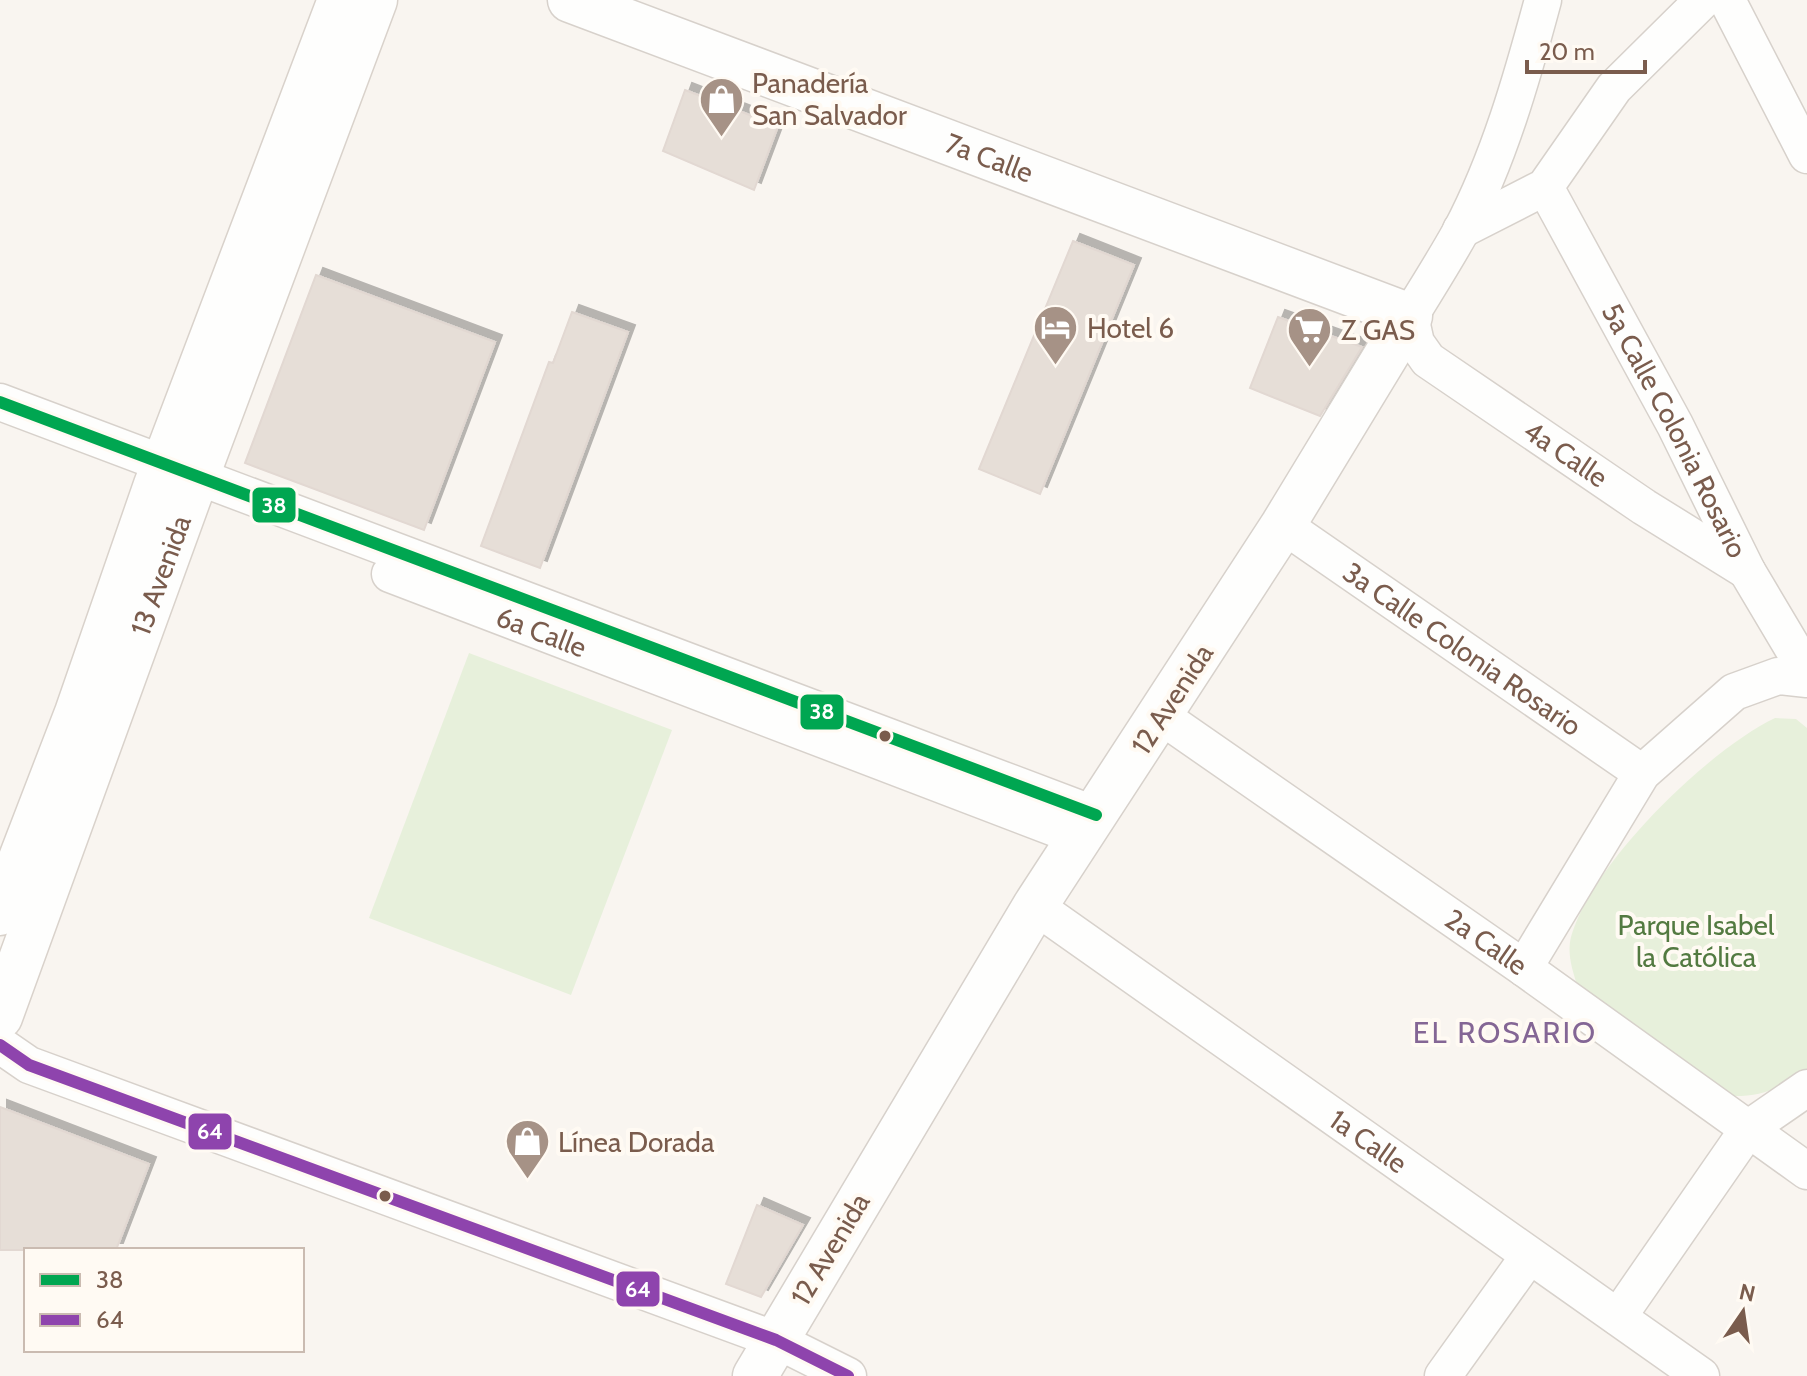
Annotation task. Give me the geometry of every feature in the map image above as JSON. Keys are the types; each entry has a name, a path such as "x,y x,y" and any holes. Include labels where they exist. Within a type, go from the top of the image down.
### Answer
{"street":[{"name":"13 Avenida","path":"0,1017 340,0"},
{"name":"13 Avenida","path":"0,913 77,713 177,480 375,0"},
{"name":"7a Calle","path":"570,0 1410,316"},
{"name":"12 Avenida","path":"766,1358 1035,906 1283,525 1461,230 1521,81 1543,0"},
{"path":"1461,230 1545,187 1614,88 1703,0"},
{"path":"1727,0 1807,155"},
{"name":"5a Calle Colonia Rosario","path":"1545,187 1675,425 1747,571 1807,672"},
{"name":"4a Calle","path":"1410,316 1416,343 1428,360 1644,507 1747,571"},
{"name":"6a Calle","path":"0,402 177,480 1088,826"},
{"name":"6a Calle","path":"0,425 177,480"},
{"name":"3a Calle Colonia Rosario","path":"1283,525 1642,773"},
{"path":"1524,968 1642,773 1734,692 1778,676 1807,679"},
{"name":"2a Calle","path":"1161,716 1524,968 1807,1171"},
{"name":"1a Calle","path":"1035,906 1701,1376"},
{"path":"10,1059 766,1358 848,1376"},
{"path":"1618,1317 1749,1128 1807,1088"},
{"path":"1443,1376 1529,1256"}],"green space":[{"path":"469,653 672,730 571,995 369,918"},
{"name":"Parque Isabel la Católica","path":"1775,718 1796,719 1807,728 1807,1069 1771,1090 1730,1096 1577,985 1570,943 1583,908 1602,876 1655,812 1718,755"}],"building":[{"name":"Panadería San Salvador","path":"685,90 778,126 754,190 663,151"},
{"name":"Hotel 6","path":"1073,241 1134,265 1040,494 979,469"},
{"path":"316,275 495,342 424,530 245,463"},
{"path":"572,312 628,332 540,568 481,546 549,362 553,363"},
{"name":"Z GAS","path":"1278,317 1362,347 1320,416 1250,388"},
{"path":"0,1107 149,1164 117,1248 0,1250"},
{"path":"757,1205 803,1225 761,1297 726,1284"}],"transit line":[{"name":"38","path":"0,402 1096,815"},
{"name":"64","path":"0,1045 29,1065 776,1340 848,1376"}],"place":[{"name":"Panadería San Salvador","path":"721,138"},
{"name":"Hotel 6","path":"1056,367"},
{"name":"Z GAS","path":"1310,369"},
{"name":"Línea Dorada","path":"527,1181"}],"district":[{"name":"EL ROSARIO","path":"1505,1032"}]}
